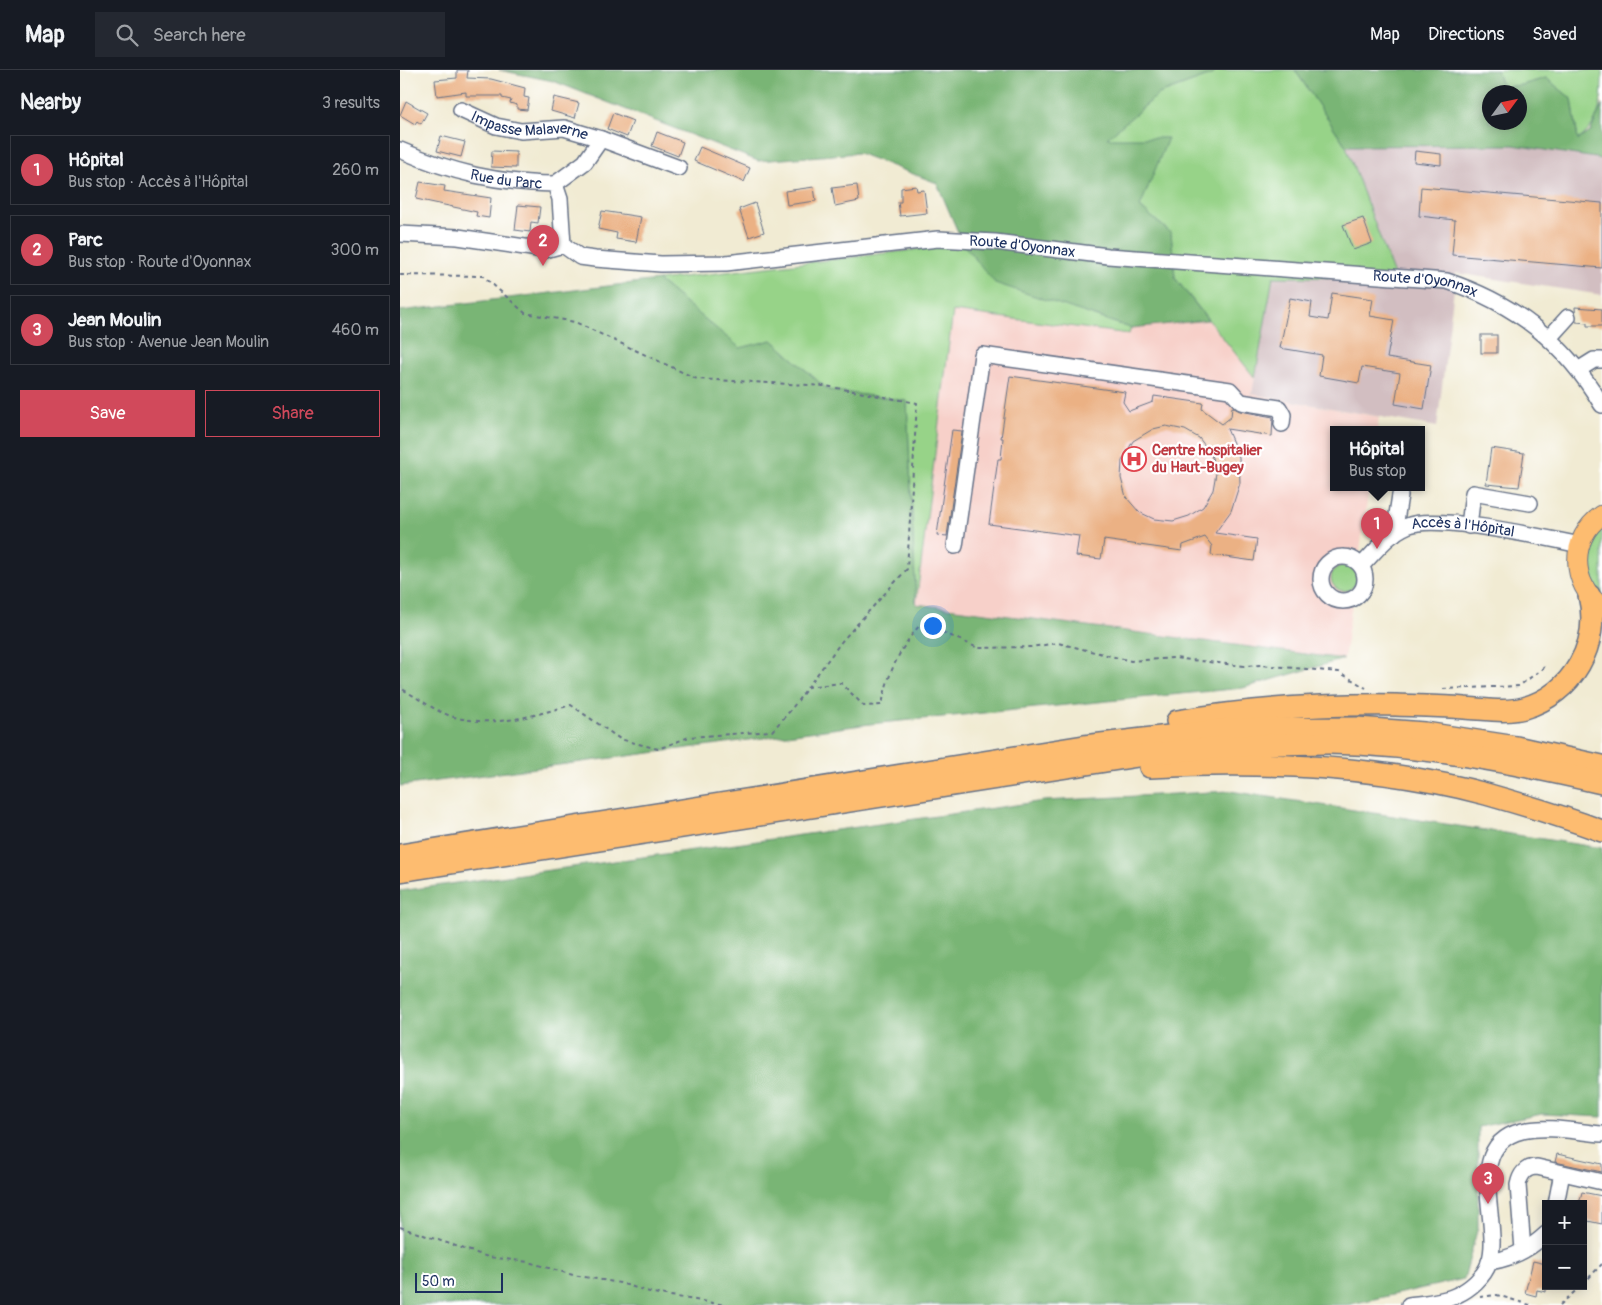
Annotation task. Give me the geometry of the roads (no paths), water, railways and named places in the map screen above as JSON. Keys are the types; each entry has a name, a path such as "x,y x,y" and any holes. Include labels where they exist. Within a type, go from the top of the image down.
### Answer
{"highway":[{"path":"962,766 1133,729 1224,714 1268,709 1354,706 1437,706 1501,710 1525,708 1558,690 1581,663 1592,630 1592,610 1596,601"},
{"path":"400,855 962,766 1168,735 1229,729 1312,727 1380,729 1472,739 1602,766"},
{"path":"400,871 1013,775 1195,749 1330,744 1403,748 1468,756 1602,783"},
{"path":"1013,775 1230,764 1321,767 1426,781 1485,794 1602,831"}],"main road":[{"path":"1596,601 1578,576 1577,555 1587,530 1602,515"}],"street":[{"name":"Impasse Malaverne","path":"461,110 504,127 521,130 564,128 679,168"},
{"name":"Impasse Malaverne","path":"555,184 585,162 600,139"},
{"name":"Rue du Parc","path":"400,150 468,175 515,184 555,184 560,199 563,245"},
{"path":"400,234 458,237 545,250 563,245"},
{"name":"Route d'Oyonnax","path":"563,245 580,257 595,259 661,264 707,264 938,239 995,242 1108,256 1447,281 1477,291 1513,310 1549,338 1578,370 1602,404"},
{"path":"1549,338 1568,317"},
{"path":"955,546 982,355 1230,390 1241,402 1279,408 1283,415 1282,424"},
{"path":"1578,370 1594,360 1602,360"},
{"path":"1469,526 1473,493 1530,503"},
{"path":"1394,534 1400,495"},
{"name":"Accès à l'Hôpital","path":"1361,566 1394,534 1407,526 1428,520 1529,534 1580,545"},
{"path":"1409,1305 1456,1296 1470,1287 1482,1275 1489,1262 1487,1176 1490,1159 1498,1147 1514,1134 1537,1129 1602,1134"},
{"path":"1523,1250 1519,1179 1531,1167 1602,1182"},
{"path":"1557,1200 1562,1173"},
{"path":"1489,1262 1506,1260 1542,1237"}],"place":[{"name":"Parc","path":"543,266"},
{"name":"Centre hospitalier du Haut-Bugey","path":"1134,459"},
{"name":"Hôpital","path":"1377,549"},
{"name":"Jean Moulin","path":"1488,1204"}]}
